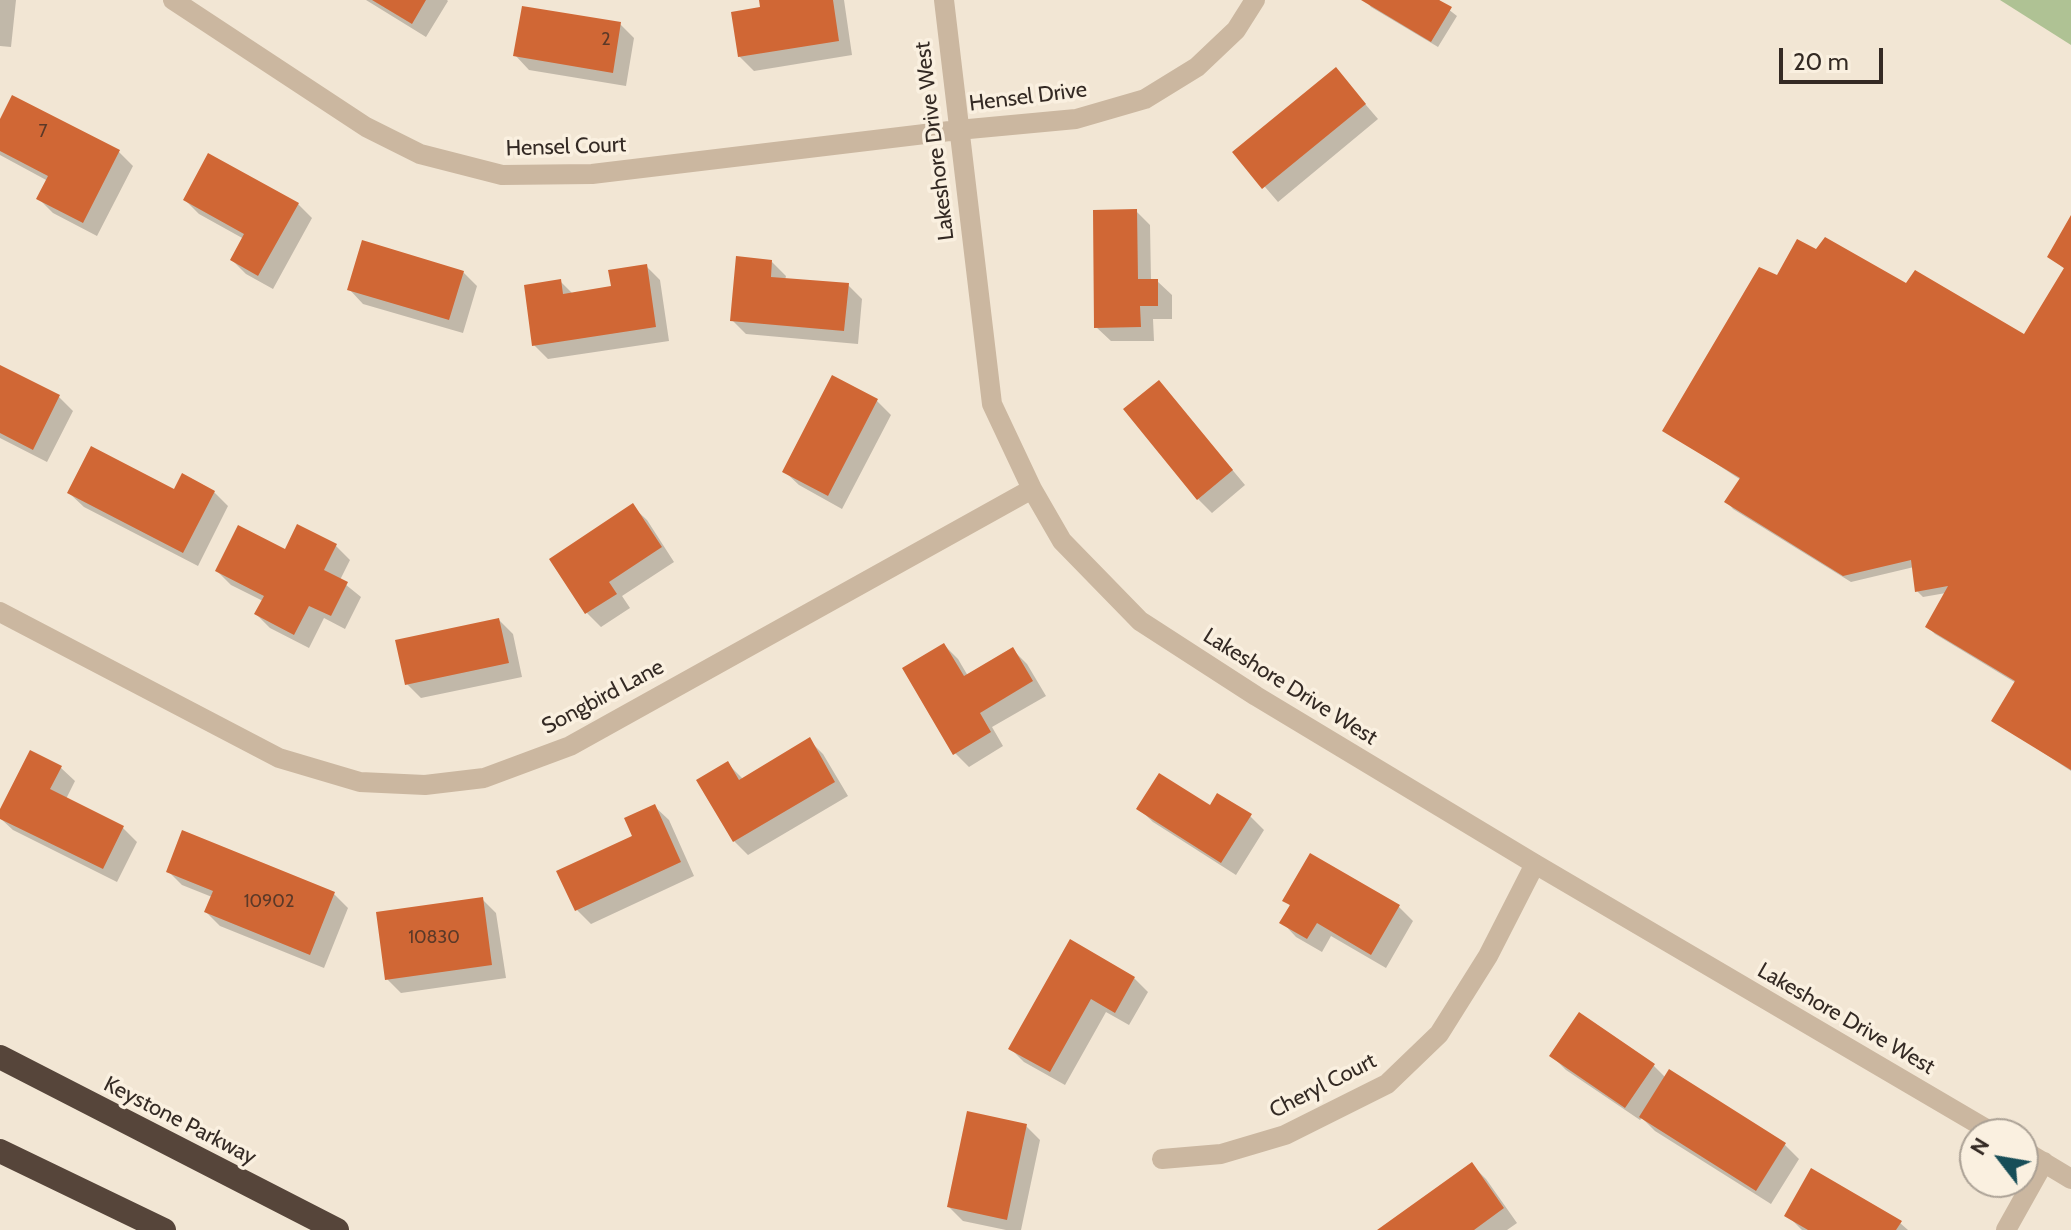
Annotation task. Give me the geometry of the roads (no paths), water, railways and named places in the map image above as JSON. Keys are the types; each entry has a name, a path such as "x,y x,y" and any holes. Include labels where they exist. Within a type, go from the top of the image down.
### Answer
{"highway":[{"name":"Keystone Parkway","path":"0,1057 337,1230"},
{"path":"0,1151 164,1230"}],"street":[{"name":"Hensel Court","path":"173,0 366,127 420,154 502,175 592,174 958,130"},
{"name":"Lakeshore Drive West","path":"944,0 992,404 1032,489 1062,541 1140,621 1256,696 1968,1118"},
{"name":"Hensel Drive","path":"958,130 1076,119 1145,99 1197,67 1236,30 1255,0"},
{"name":"Songbird Lane","path":"0,612 279,758 360,782 425,785 484,778 570,746 1032,489"},
{"name":"Cheryl Court","path":"1162,1159 1221,1154 1285,1135 1387,1084 1439,1034 1488,956 1535,864"},
{"path":"2039,1159 2071,1179"},
{"path":"2006,1230 2044,1162"}]}
